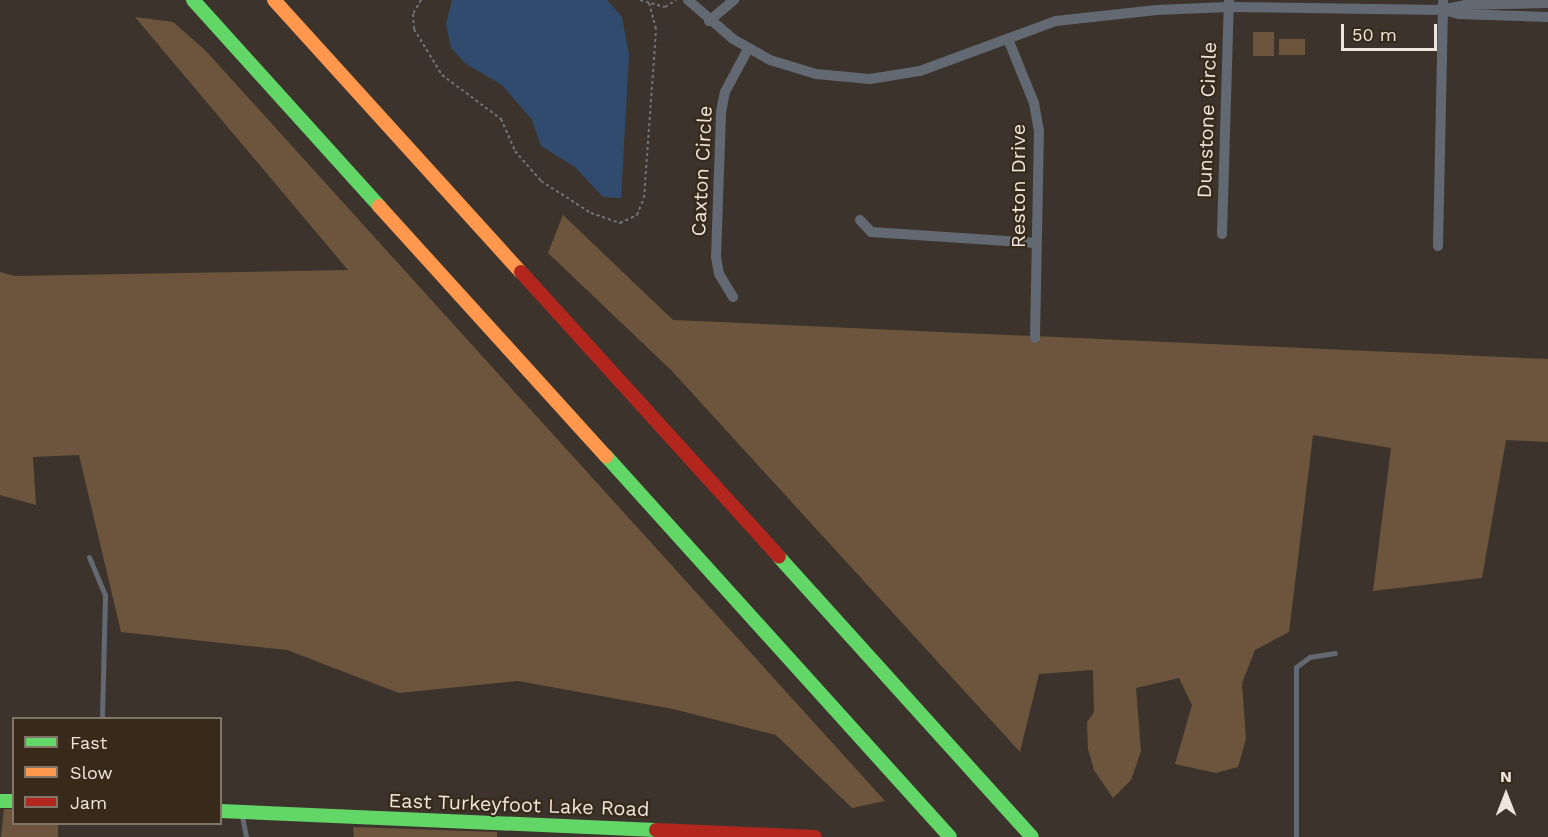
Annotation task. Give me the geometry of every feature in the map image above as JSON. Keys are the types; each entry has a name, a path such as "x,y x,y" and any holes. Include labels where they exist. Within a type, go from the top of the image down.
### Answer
{"main road":[{"path":"194,0 950,837"},
{"path":"274,0 1032,837"},
{"name":"East Turkeyfoot Lake Road","path":"222,811 658,834 815,837"}],"street":[{"path":"688,0 709,21 748,49 792,68 870,79 920,71 1068,18 1229,3 1443,5 1548,3"},
{"path":"709,21 734,0"},
{"name":"Dunstone Circle","path":"1222,234 1229,3"},
{"path":"1443,5 1460,14 1548,17"},
{"path":"1438,246 1443,5"},
{"name":"Reston Drive","path":"1008,39 1034,103 1039,130 1035,338"},
{"name":"Caxton Circle","path":"733,297 719,274 716,257 720,128 725,93 748,49"},
{"path":"860,220 871,232 1037,243"}],"lane":[{"path":"89,557 105,595 102,717"},
{"path":"1296,837 1296,667 1310,657 1335,653"},
{"path":"242,812 246,837"}],"path":[{"path":"421,0 413,14 414,29 442,75 501,119 515,151 541,181 591,213 620,223 637,215 644,198 656,29 648,1"},
{"path":"640,0 665,6 676,0"}],"shaded area":[{"path":"135,17 173,22 205,50 885,801 852,808 776,735 673,709 518,681 399,693 287,650 121,632 79,455 33,457 36,505 0,495 0,272 15,276 348,270"},
{"path":"1253,32 1274,32 1274,56 1253,56"},
{"path":"1279,39 1305,39 1305,55 1279,55"},
{"path":"563,215 673,320 1548,359 1548,442 1506,440 1482,578 1373,591 1391,448 1313,435 1289,632 1255,650 1242,683 1246,739 1238,767 1216,773 1175,764 1192,705 1179,678 1136,688 1141,751 1131,780 1113,798 1094,770 1088,749 1087,722 1094,712 1093,670 1039,674 1020,752 671,370 548,253"},
{"path":"4,809 12,809 12,825 58,825 58,837 1,837"},
{"path":"353,827 497,832 497,837 354,837"}],"water":[{"path":"452,0 607,0 622,17 629,55 621,198 603,197 575,167 541,146 532,120 502,85 466,64 451,48 446,24"}],"traffic: fast":[{"path":"193,0 379,206"},
{"path":"606,456 950,837"},
{"path":"779,557 1032,837"},
{"path":"0,801 12,801"},
{"path":"222,811 656,830"}],"traffic: slow":[{"path":"274,0 521,272"},
{"path":"379,206 606,456"}],"traffic: jam":[{"path":"521,272 779,557"},
{"path":"656,830 815,837"}]}
